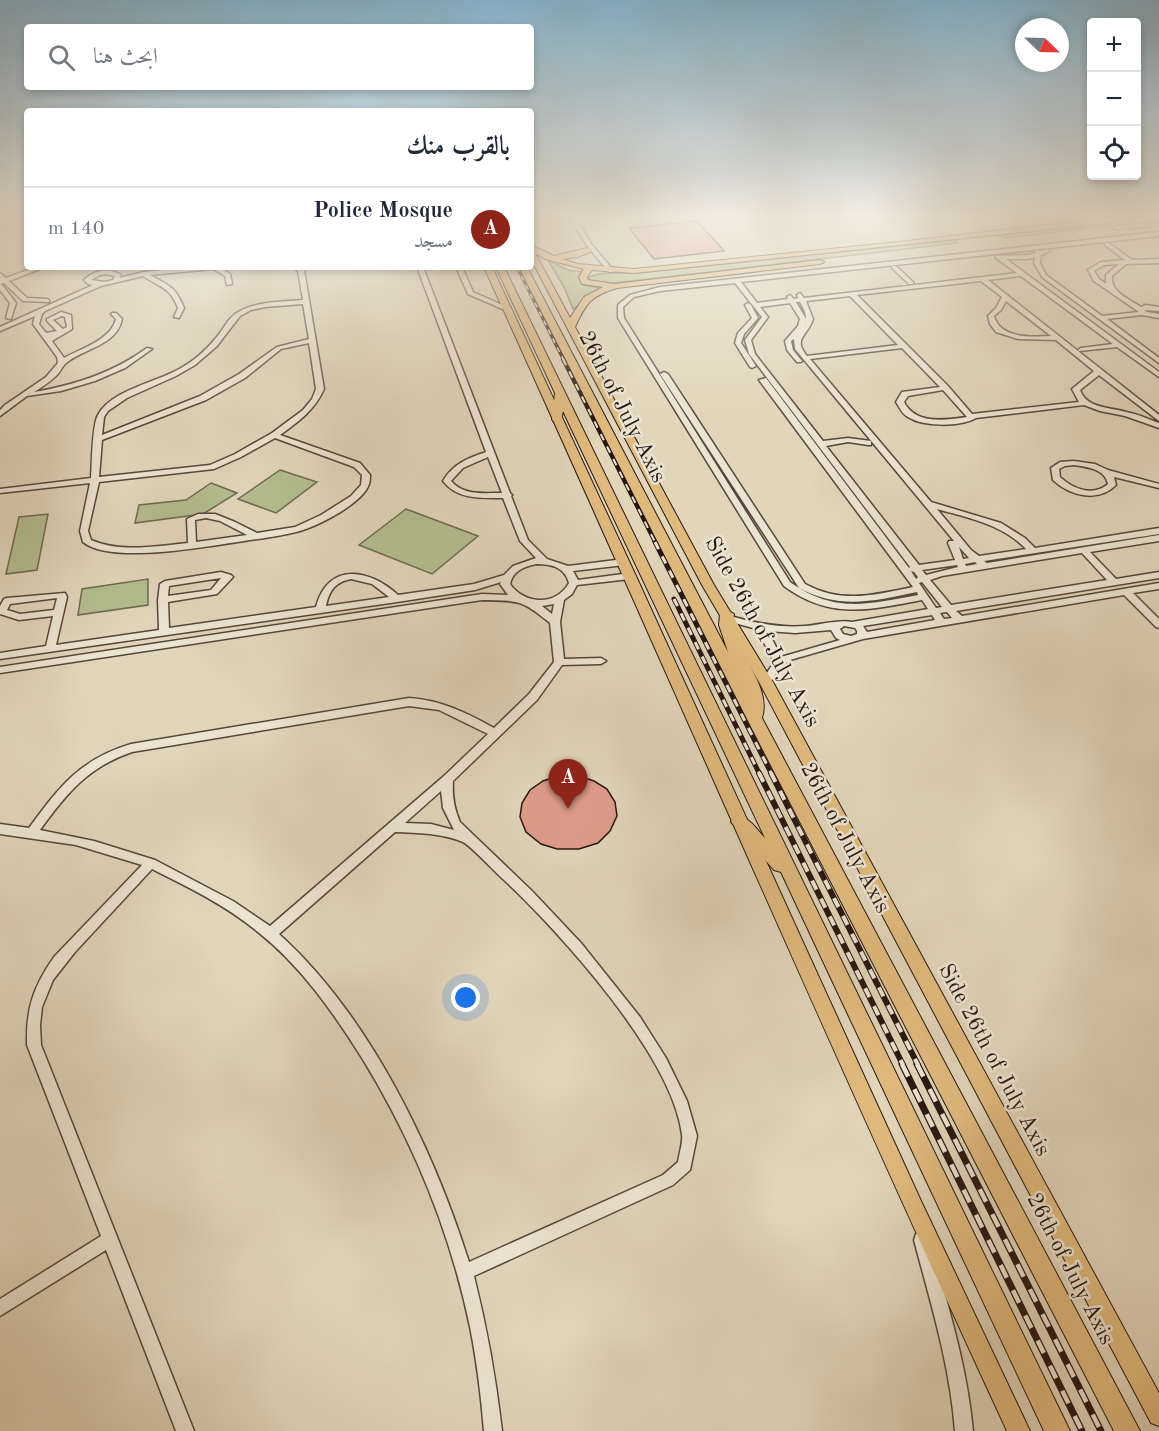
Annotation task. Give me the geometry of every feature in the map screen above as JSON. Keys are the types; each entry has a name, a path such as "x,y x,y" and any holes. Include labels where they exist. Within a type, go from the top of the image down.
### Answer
{"highway":[{"path":"507,282 1057,1431"},
{"name":"26th of July Axis","path":"531,282 755,719 1127,1431"},
{"path":"557,419 560,394"},
{"path":"729,616 724,623 755,695 755,719"},
{"path":"740,822 792,877"}],"main road":[{"path":"495,282 627,569 915,1210 1018,1431"},
{"name":"Side 26th of July Axis","path":"548,282 708,585 729,616 766,682 1159,1415"},
{"path":"587,282 592,285 639,282"},
{"path":"572,326 576,311 586,300 602,290 628,283"}],"street":[{"path":"62,363 57,352 38,329 36,319 46,305 84,282"},
{"path":"96,282 101,284"},
{"path":"4,324 103,282"},
{"path":"161,282 179,302 181,308 177,317"},
{"path":"0,491 211,467 240,455 274,435 312,406 320,395 302,282"},
{"path":"426,282 524,541 544,561 567,569 627,569"},
{"path":"465,282 470,293 507,309"},
{"path":"734,283 745,282"},
{"path":"746,282 645,292 623,303 623,314 787,584 813,601 847,609 924,597"},
{"path":"755,303 923,282"},
{"path":"796,298 954,282"},
{"path":"990,282 1005,297 1159,419"},
{"path":"991,282 1159,410"},
{"path":"1033,282 1159,375"},
{"path":"1052,282 1159,361"},
{"path":"1101,282 1159,324"},
{"path":"1109,282 1112,289"},
{"path":"2,283 25,300 46,305"},
{"path":"2,283 13,303 4,324"},
{"path":"734,283 755,303 765,317 750,335 749,349 924,578 960,620"},
{"path":"734,283 755,314 754,321 738,338 740,349 906,570 942,623"},
{"path":"852,294 973,416"},
{"path":"1005,297 999,309 991,316 995,327 1005,333 1025,339 1058,338"},
{"path":"1123,297 1158,311"},
{"path":"796,298 810,316 810,324 797,339 796,345 805,358 968,552 982,562 1084,550 1159,538"},
{"path":"796,298 803,319 801,327 790,337 788,345 958,551 961,566"},
{"path":"274,435 357,465 366,475 365,484 336,509 313,524 255,536 127,550 104,549 91,546 87,542 84,531 95,480 100,417 104,409 118,399 160,382 191,364 210,350 237,315 255,308 306,302"},
{"path":"1100,318 1158,311"},
{"path":"1143,312 1158,311"},
{"path":"0,414 22,396 48,380 62,363 117,329 119,318 114,314"},
{"path":"623,314 802,586 821,596 844,601 916,585 924,578 961,566 1032,550 1159,531"},
{"path":"4,324 38,329"},
{"path":"46,338 62,332"},
{"path":"98,439 189,405 231,383 279,348 312,340"},
{"path":"1081,350 1119,345"},
{"path":"805,358 904,346"},
{"path":"57,352 85,349"},
{"path":"22,396 69,386 119,368 148,349"},
{"path":"1086,403 1077,394 1076,389 1099,371"},
{"path":"48,380 69,386"},
{"path":"945,388 910,392 902,398 901,406 910,414 933,422 1086,403 1159,426"},
{"path":"848,440 854,435 856,429"},
{"path":"821,444 848,440 868,443"},
{"path":"492,453 457,468 447,481 453,489 462,493 508,495"},
{"path":"1105,472 1112,478 1112,485 1106,491 1096,493 1069,488 1059,482 1054,475 1055,468 1068,463 1087,464 1105,472 1159,486"},
{"path":"928,504 998,525 1015,534 1032,550"},
{"path":"192,544 191,519 196,516 212,516 255,536"},
{"path":"520,565 524,541"},
{"path":"1084,550 1114,582"},
{"path":"0,656 475,587 507,577 520,565 544,561"},
{"path":"906,570 961,566"},
{"path":"567,569 574,583"},
{"path":"0,670 482,597 516,598 532,603 551,602 567,594 574,583 627,569"},
{"path":"163,600 214,592 228,577 221,575 170,582 164,586 163,600 164,632"},
{"path":"729,616 762,629 837,626 843,623 855,624 951,610 1159,575"},
{"path":"320,610 321,598 329,586 348,577 374,579 397,599"},
{"path":"507,577 506,584 509,592 516,598"},
{"path":"766,682 779,662 856,638 1159,586"},
{"path":"1126,591 1159,626"},
{"path":"50,649 59,612 60,595 7,602 2,610 19,617 59,612"},
{"path":"270,933 448,779 533,697 559,662 555,622 560,599"},
{"path":"532,603 555,622"},
{"path":"855,624 861,629 856,638"},
{"path":"837,626 835,631 839,636 856,638"},
{"path":"762,629 779,662"},
{"path":"805,629 816,649"},
{"path":"559,662 601,662"},
{"path":"32,832 79,773 103,758 131,748 409,702 429,703 448,708 495,733"},
{"path":"448,779 446,794 448,810 456,825 548,915 636,1023 681,1101 689,1126 690,1144 685,1166 668,1180 465,1272"},
{"path":"392,827 431,829 468,839"},
{"path":"0,829 32,832 91,843 151,863 229,905 270,933 306,970 340,1013 376,1066 404,1115 432,1177 465,1272 480,1336 493,1431"},
{"path":"151,863 52,969 38,997 32,1026 34,1045 185,1431"},
{"path":"915,1210 956,1361 964,1431"},
{"path":"0,1308 110,1239"}],"green space":[{"path":"561,282 582,282 584,285 603,288 573,309"},
{"path":"592,282 625,282 606,284"},
{"path":"280,470 317,482 276,513 238,499"},
{"path":"211,483 237,493 203,514 135,523 139,505 186,500"},
{"path":"406,509 478,536 432,574 359,545"},
{"path":"48,514 37,570 6,574 19,517"},
{"path":"148,579 148,605 78,615 82,589"}],"building":[{"path":"561,775 576,775 594,781 607,789 615,802 617,816 610,831 598,843 579,849 557,849 541,844 526,832 520,817 522,803 530,790 543,781"}],"railway":[{"path":"524,282 563,359"},
{"path":"563,359 656,544"},
{"path":"655,542 772,775"},
{"path":"674,599 760,775"},
{"path":"759,773 903,1065"},
{"path":"771,773 918,1065"},
{"path":"902,1064 1082,1431"},
{"path":"917,1064 1101,1431"}],"place":[{"name":"Police Mosque","path":"568,809"}]}
